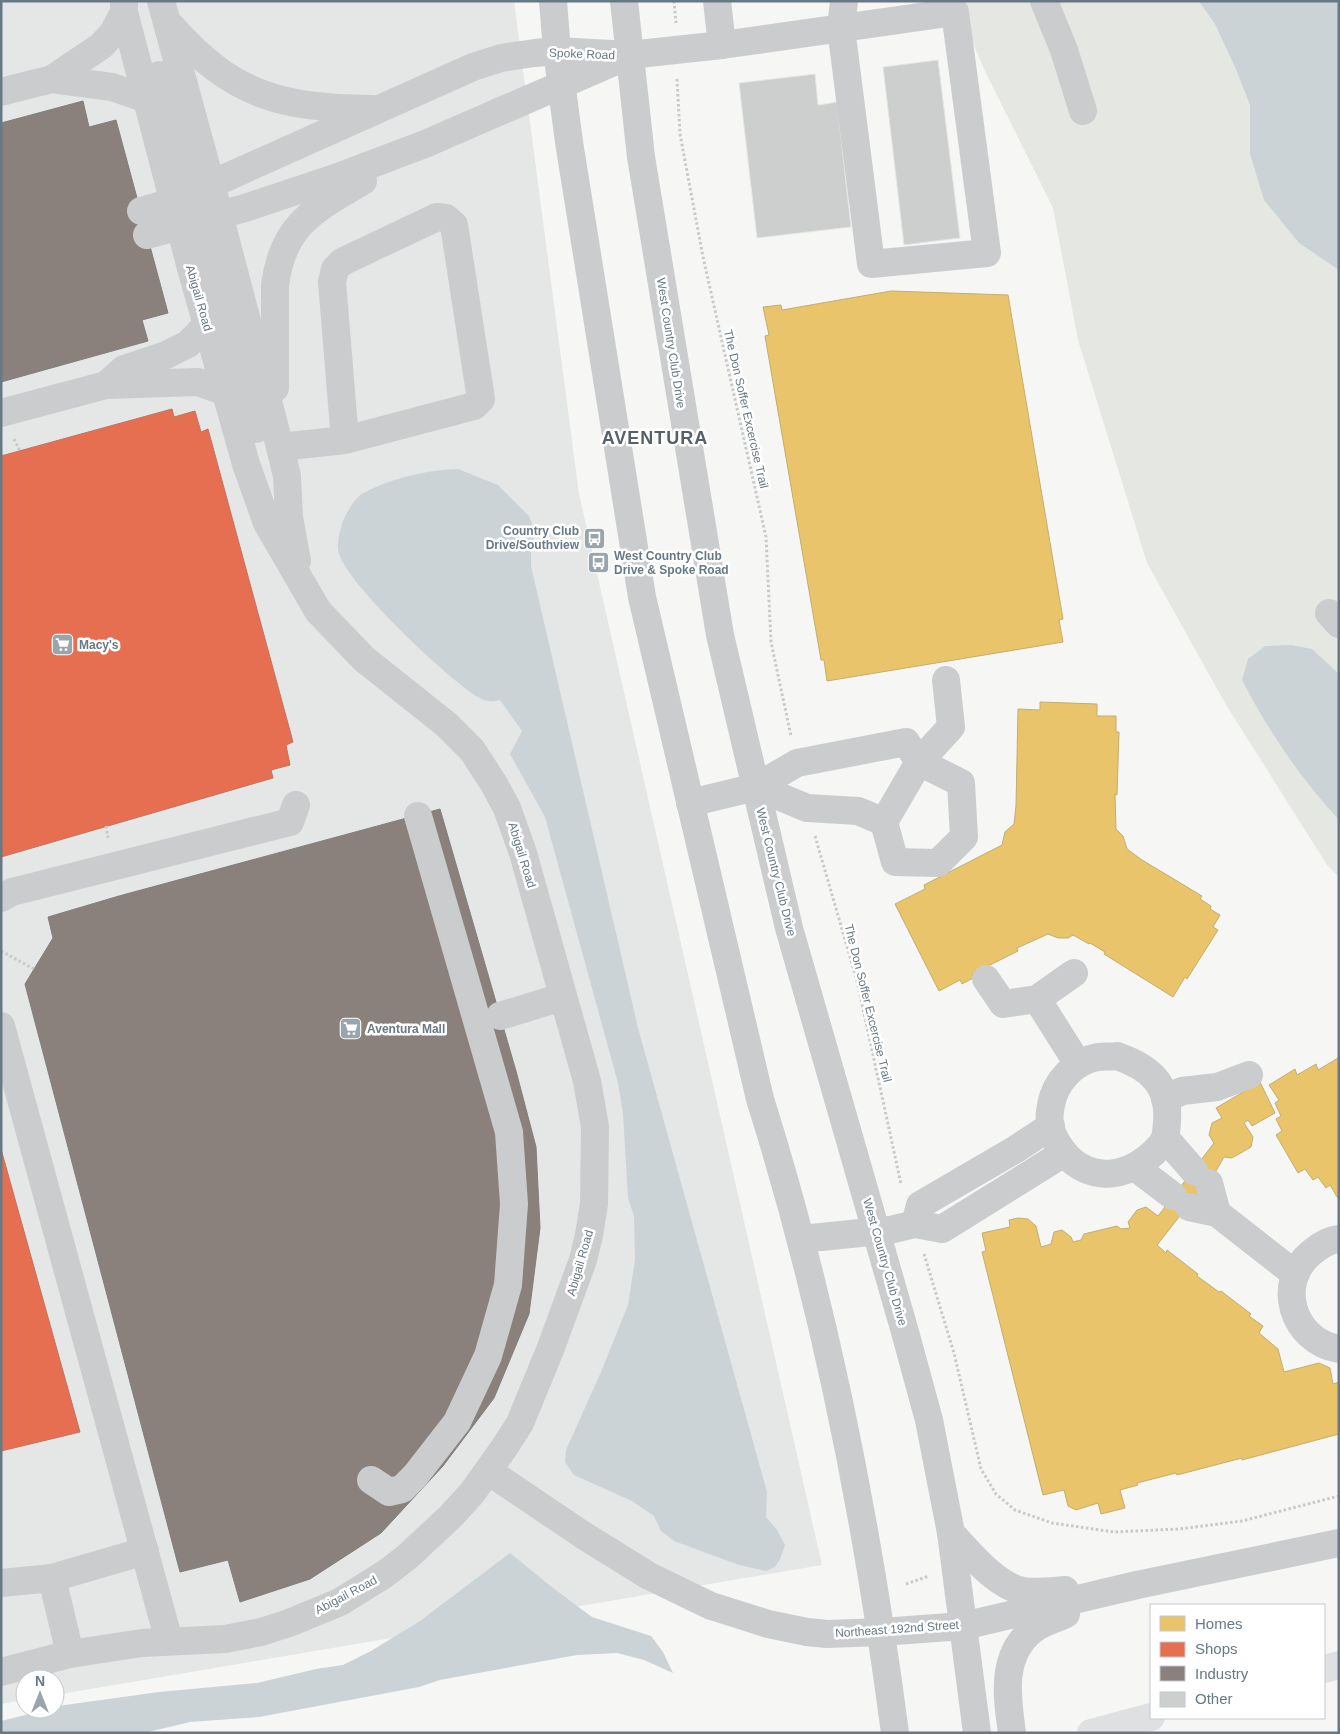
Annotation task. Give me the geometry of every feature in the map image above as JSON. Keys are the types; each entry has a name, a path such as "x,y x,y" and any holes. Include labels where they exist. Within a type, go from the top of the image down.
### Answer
{"highway":[{"path":"1325,1669 1339,1665"},
{"path":"1091,1733 1150,1717"}],"street":[{"path":"552,1 561,84 634,557 760,1098 818,1303 846,1432 882,1632 895,1733"},
{"name":"West Country Club Drive","path":"624,1 642,167 720,635 789,928 926,1411 951,1533 977,1733"},
{"path":"717,1 722,45"},
{"path":"629,55 722,45 842,28 955,12 987,253 871,264 842,28 844,1"},
{"path":"1044,1 1064,50 1083,111"},
{"path":"1,92 52,79 101,46 112,33 129,5"},
{"name":"Abigail Road","path":"129,5 147,99 196,207 278,436 287,476 289,517 302,584"},
{"name":"Abigail Road","path":"1,1672 70,1654 142,1643 198,1641 243,1636 289,1623 340,1602 385,1574 407,1557 450,1517 472,1493 520,1422 537,1384 583,1260 593,1212 595,1127 587,1081 516,831 507,808 472,750 447,725 359,654 318,611 267,523 246,464 226,392 227,359 207,325 196,207 179,140 129,5"},
{"path":"164,11 197,54 238,84 264,96 311,106 378,109"},
{"name":"Abigail Road","path":"164,11 196,207 227,359 267,473 289,517"},
{"name":"Spoke Road","path":"196,207 378,109 486,62 515,55 557,51 629,55"},
{"name":"Spoke Road","path":"196,207 335,178 425,144 629,55"},
{"path":"52,79 112,87 147,99"},
{"path":"345,440 332,282 335,269 342,262 437,217 446,218 454,225 481,399 474,406 345,440 278,436 275,286 277,271 285,246 292,234 312,212 425,144"},
{"path":"144,223 196,207"},
{"path":"106,385 124,368 166,355 188,344 207,325"},
{"path":"177,349 227,359"},
{"path":"1,413 106,385 198,382 226,392"},
{"path":"690,803 756,787 797,763 906,742 919,762 961,783 964,838 938,863 895,862 884,822 919,762 951,727 946,680"},
{"path":"756,787 807,808 858,811 884,822"},
{"path":"1,898 12,892 290,822 296,805"},
{"path":"371,1480 389,1492 402,1489 415,1476 457,1422 488,1356 508,1285 514,1213 509,1132 418,816"},
{"path":"986,979 1003,1004 1037,999 1074,973"},
{"path":"500,1016 562,997"},
{"path":"1037,999 1078,1064"},
{"path":"1,1026 169,1641"},
{"path":"1117,1056 1136,1063 1152,1075 1163,1092 1168,1112 1166,1139 1145,1161 1129,1170 1110,1174 1091,1172 1074,1163 1064,1153 1052,1134 1049,1115 1053,1095 1063,1077 1078,1064 1097,1057 1117,1056"},
{"path":"1165,1099 1182,1091 1217,1087 1249,1075"},
{"path":"915,1224 920,1205 1016,1149 1051,1126"},
{"path":"1166,1139 1202,1177 1217,1213"},
{"path":"801,1239 875,1231 915,1224 942,1229 1064,1153"},
{"path":"1135,1167 1181,1201 1217,1213 1295,1274"},
{"path":"1339,1240 1318,1247 1304,1258 1295,1274 1291,1292 1294,1310 1301,1326 1314,1340 1330,1348 1339,1349"},
{"name":"Northeast 192nd Street","path":"488,1472 649,1576 711,1606 768,1624 807,1632 848,1634 963,1626 1136,1585 1339,1543"},
{"path":"951,1533 995,1577 1013,1589 1031,1592 1136,1585"},
{"path":"1,1583 52,1578 145,1551"},
{"path":"52,1578 70,1654"},
{"path":"1012,1733 1007,1680 1011,1662 1020,1643 1040,1626 1136,1585"}],"path":[{"path":"674,1 676,27"},
{"name":"The Don Soffer Excercise Trail","path":"678,77 680,134 703,257 766,537 771,642 791,737"},
{"name":"The Don Soffer Excercise Trail","path":"813,828 857,981 901,1184"},
{"path":"1,952 34,969"},
{"path":"930,1277 954,1353 981,1469 996,1494 1015,1510 1052,1523 1084,1529 1124,1532 1179,1529 1242,1521 1339,1496"},
{"path":"906,1584 933,1574"}],"shaded area":[{"name":"Aventura Mall","path":"1,1 514,1 579,494 822,1565 65,1693 65,1669 15,1669 15,1702 1,1704"},
{"path":"955,1 1339,1 1339,877 1327,865 1225,703 1147,563 1078,340 1053,208 984,69"},
{"path":"1199,1 1339,1 1339,270 1299,243 1264,200 1250,154 1250,105 1215,24"},
{"path":"458,469 498,485 529,516 535,532 531,547 531,566 638,1028 767,1492 766,1517 777,1530 785,1545 775,1567 766,1571 739,1565 674,1541 661,1531 654,1516 632,1501 574,1475 565,1462 566,1450 601,1372 628,1305 635,1260 634,1216 628,1198 623,1114 618,1083 545,817 510,754 522,731 500,700 491,701 478,697 445,672 399,629 358,583 344,564 338,550 342,524 347,512 362,494 405,477 426,472"},
{"path":"1291,645 1312,649 1339,674 1339,820 1286,753 1242,680 1248,659 1265,646"},
{"path":"510,1553 592,1617 651,1636 663,1652 673,1673 644,1660 617,1653 577,1655 440,1680 419,1687 259,1717 190,1722 144,1733 1,1733 1,1721 15,1718 65,1719 65,1705 159,1692 257,1683 316,1669 343,1665 371,1651 420,1621"}],"building: Homes":[{"path":"891,291 1008,295 1063,619 1059,620 1063,642 827,681 824,660 821,660 765,336 769,335 763,307 781,305 782,310"},
{"path":"1040,702 1097,704 1097,716 1116,716 1116,732 1119,732 1117,795 1115,794 1116,829 1123,836 1127,849 1202,896 1200,899 1211,906 1210,909 1220,915 1213,927 1218,930 1187,979 1185,977 1173,997 1104,954 1105,952 1090,943 1073,935 1068,938 1058,938 1048,934 1017,948 1018,951 972,974 973,978 962,984 960,980 939,991 895,904 925,889 924,885 1002,845 1005,832 1014,824 1018,709 1040,710"},
{"path":"1339,1054 1339,1200 1330,1185 1326,1188 1318,1177 1313,1180 1305,1169 1298,1173 1276,1135 1282,1131 1276,1119 1281,1116 1275,1103 1279,1100 1269,1085 1295,1069 1297,1075 1316,1064 1318,1070 1338,1058"},
{"path":"1260,1082 1275,1113 1252,1126 1248,1120 1244,1123 1253,1137 1251,1147 1232,1158 1224,1157 1209,1183 1194,1198 1157,1245 1166,1253 1167,1250 1219,1292 1221,1291 1251,1314 1249,1316 1263,1326 1259,1333 1278,1349 1284,1372 1319,1363 1330,1368 1333,1384 1339,1382 1339,1434 1242,1460 1242,1458 1137,1483 1138,1485 1120,1490 1125,1508 1101,1514 1098,1503 1076,1510 1068,1506 1064,1490 1043,1495 982,1252 986,1251 982,1233 1010,1227 1009,1220 1018,1218 1028,1219 1036,1226 1041,1247 1051,1244 1054,1232 1062,1230 1071,1237 1073,1242 1081,1240 1084,1234 1117,1226 1121,1229 1130,1228 1128,1222 1137,1210 1146,1207 1158,1216 1214,1143 1209,1135 1212,1123 1222,1118 1216,1108"}],"building: Shops":[{"path":"172,409 174,417 195,411 201,432 208,429 293,742 286,745 290,765 271,770 273,778 1,857 1,456"},
{"path":"1,1149 80,1432 1,1451"}],"building: Industry":[{"path":"83,101 89,127 116,120 168,313 142,320 148,341 1,382 1,123"},
{"path":"440,809 516,1071 536,1147 540,1228 529,1314 494,1398 443,1466 381,1533 310,1579 240,1602 228,1560 180,1572 25,984 53,938 48,917"}],"building: Other":[{"path":"938,60 960,238 904,245 883,67"},
{"path":"815,74 818,105 837,102 851,227 757,238 739,83"}],"place":[{"name":"Country Club Drive/Southview","path":"595,538"},
{"name":"West Country Club Drive & Spoke Road","path":"598,563"},
{"name":"Macy's","path":"63,645"},
{"name":"Aventura Mall","path":"351,1029"}],"district":[{"name":"AVENTURA","path":"655,438"}]}
